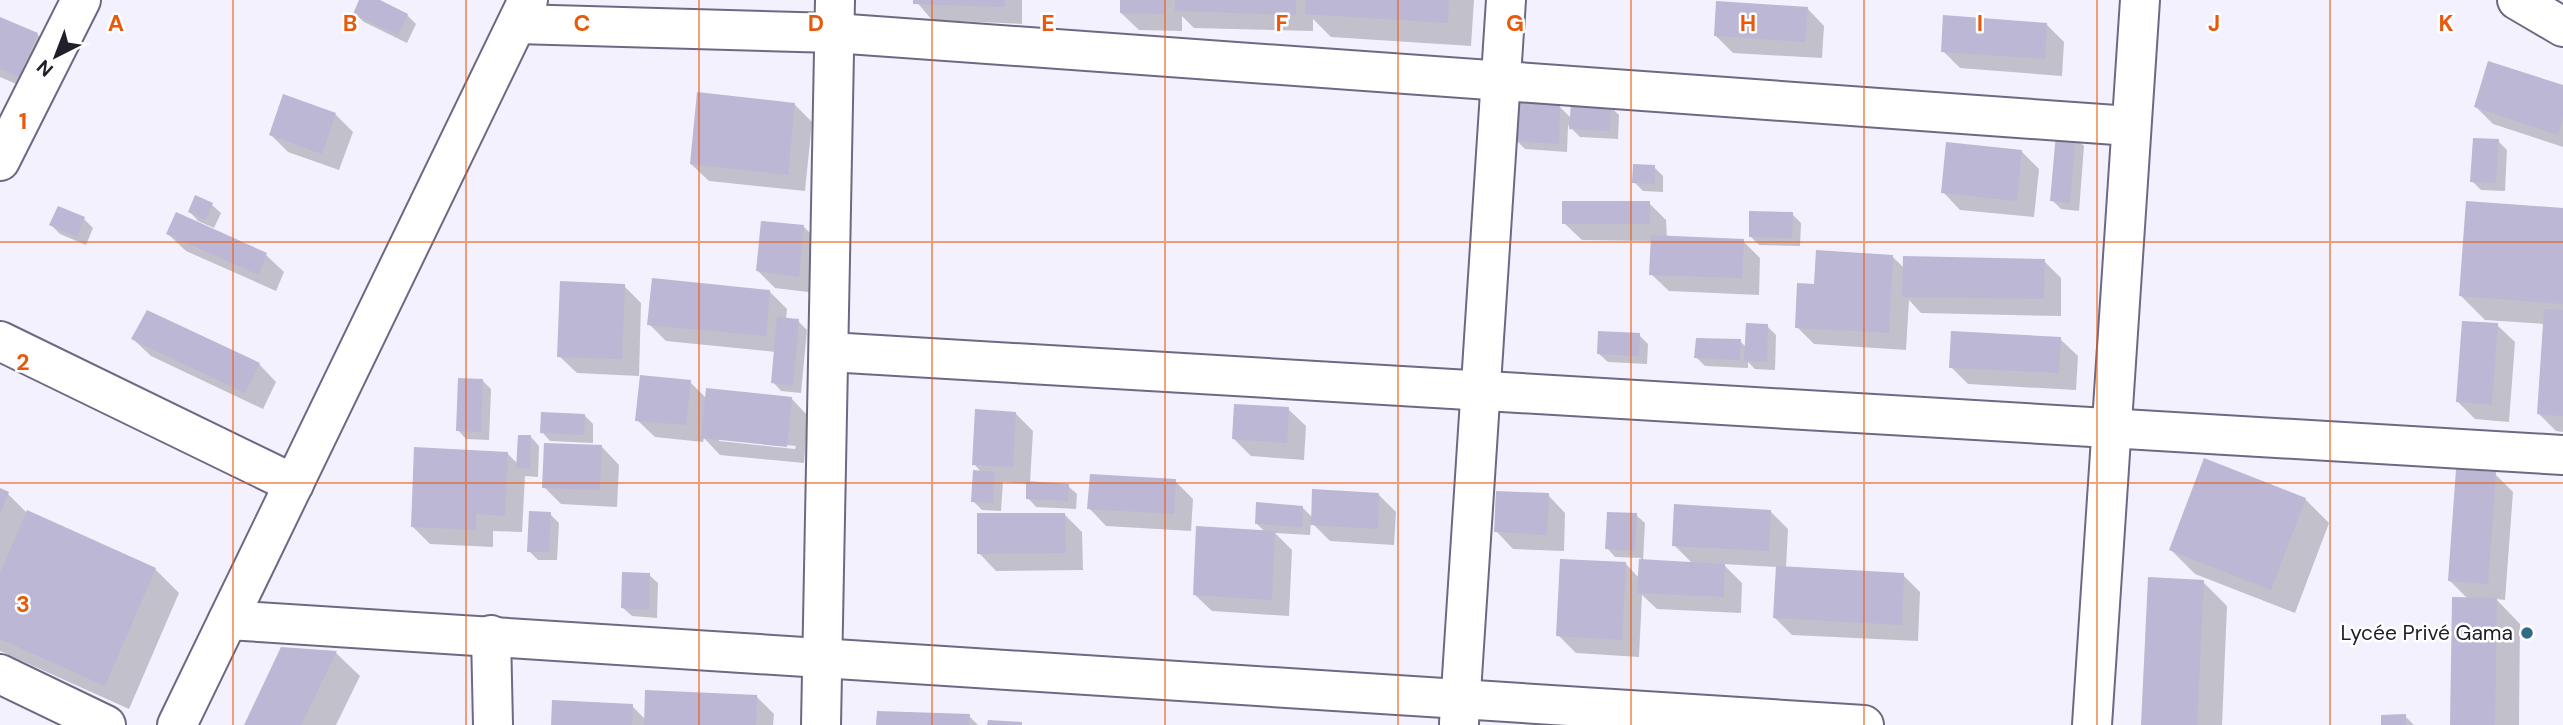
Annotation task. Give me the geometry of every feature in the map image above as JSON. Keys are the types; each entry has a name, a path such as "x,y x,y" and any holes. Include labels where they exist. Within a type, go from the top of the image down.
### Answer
{"street":[{"path":"0,162 81,0"},
{"path":"1460,712 1506,0"},
{"path":"2092,725 2140,0"},
{"path":"2517,0 2563,27"},
{"path":"177,725 523,12 835,17 1501,81 2130,126"},
{"path":"821,725 835,17"},
{"path":"0,341 294,484"},
{"path":"829,352 2563,455"},
{"path":"228,620 822,656 1460,712 1864,725"},
{"path":"491,635 493,725"},
{"path":"0,674 106,725"}],"building":[{"path":"359,0 380,0 408,14 398,35 353,14"},
{"path":"913,0 1005,0 1005,7 913,4"},
{"path":"1120,0 1166,0 1165,14 1120,13"},
{"path":"1175,0 1296,0 1296,15 1175,11"},
{"path":"1306,0 1449,0 1448,23 1305,14"},
{"path":"1716,1 1808,7 1805,42 1714,36"},
{"path":"1943,15 2047,23 2045,59 1941,52"},
{"path":"0,17 38,33 19,77 0,69"},
{"path":"2488,61 2563,85 2563,118 2558,135 2474,107"},
{"path":"697,92 795,103 788,175 690,164"},
{"path":"283,94 336,113 322,154 269,135"},
{"path":"1516,102 1560,105 1559,144 1514,141"},
{"path":"1571,102 1611,104 1610,131 1569,129"},
{"path":"2056,134 2076,135 2070,203 2050,201"},
{"path":"2473,138 2499,139 2496,183 2470,182"},
{"path":"1946,142 2022,150 2017,201 1941,193"},
{"path":"1633,164 1655,165 1655,184 1632,183"},
{"path":"195,195 213,203 205,220 188,212"},
{"path":"1562,201 1650,201 1650,224 1562,224"},
{"path":"2466,201 2563,208 2563,304 2459,296"},
{"path":"58,206 85,217 77,237 49,225"},
{"path":"1749,211 1793,212 1792,238 1749,237"},
{"path":"176,212 267,253 259,275 166,234"},
{"path":"761,221 804,225 799,277 756,271"},
{"path":"1651,235 1744,239 1742,278 1649,275"},
{"path":"1816,250 1893,255 1889,333 1795,328 1797,283 1814,284"},
{"path":"1903,256 2045,259 2044,299 1902,297"},
{"path":"652,278 770,290 766,336 647,325"},
{"path":"560,281 625,284 622,359 557,357"},
{"path":"2544,309 2563,310 2563,416 2537,414"},
{"path":"147,310 260,363 245,393 131,339"},
{"path":"777,317 799,319 793,386 771,383"},
{"path":"2462,321 2498,323 2492,405 2456,402"},
{"path":"1746,323 1768,324 1767,362 1744,361"},
{"path":"1598,331 1640,333 1639,356 1597,354"},
{"path":"1951,331 2061,337 2059,373 1949,368"},
{"path":"1696,338 1741,339 1740,360 1694,358"},
{"path":"640,375 691,380 686,425 635,421"},
{"path":"458,378 483,379 481,432 456,431"},
{"path":"706,388 792,397 787,447 701,438"},
{"path":"1234,404 1289,407 1287,443 1232,439"},
{"path":"975,409 1016,412 1013,467 972,465"},
{"path":"541,412 585,414 584,435 540,433"},
{"path":"518,435 531,435 530,469 516,468"},
{"path":"544,443 602,445 600,490 542,488"},
{"path":"414,447 508,452 505,516 476,514 476,530 411,527"},
{"path":"2204,458 2306,498 2271,590 2169,550"},
{"path":"2456,469 2496,472 2488,584 2448,581"},
{"path":"973,470 995,472 993,503 971,502"},
{"path":"1090,474 1176,479 1174,514 1087,509"},
{"path":"1026,481 1069,484 1068,501 1026,499"},
{"path":"0,488 9,492 0,514"},
{"path":"1312,489 1379,493 1378,529 1311,525"},
{"path":"1496,491 1549,493 1547,535 1494,532"},
{"path":"1256,502 1303,506 1302,527 1255,524"},
{"path":"1674,504 1771,510 1769,551 1672,546"},
{"path":"27,510 156,568 105,686 0,639 0,573"},
{"path":"529,511 551,512 549,552 527,552"},
{"path":"1607,512 1637,513 1635,551 1605,549"},
{"path":"977,513 1065,513 1066,553 977,554"},
{"path":"1196,526 1275,531 1272,600 1193,595"},
{"path":"1560,559 1626,562 1622,640 1556,636"},
{"path":"1639,559 1725,564 1724,597 1637,593"},
{"path":"1776,566 1904,573 1902,625 1773,618"},
{"path":"622,572 650,573 649,610 621,608"},
{"path":"2148,577 2204,580 2197,725 2141,725"},
{"path":"2452,597 2497,598 2495,725 2450,725"},
{"path":"281,647 337,651 301,725 244,725"},
{"path":"645,690 757,695 756,725 644,725"},
{"path":"552,700 633,704 632,725 551,725"},
{"path":"877,711 970,714 969,725 876,725"},
{"path":"2406,714 2406,725 2381,725 2381,715"},
{"path":"988,720 1022,722 1022,725 987,725"}],"place":[{"name":"Lycée Privé Gama","path":"2527,633"}]}
